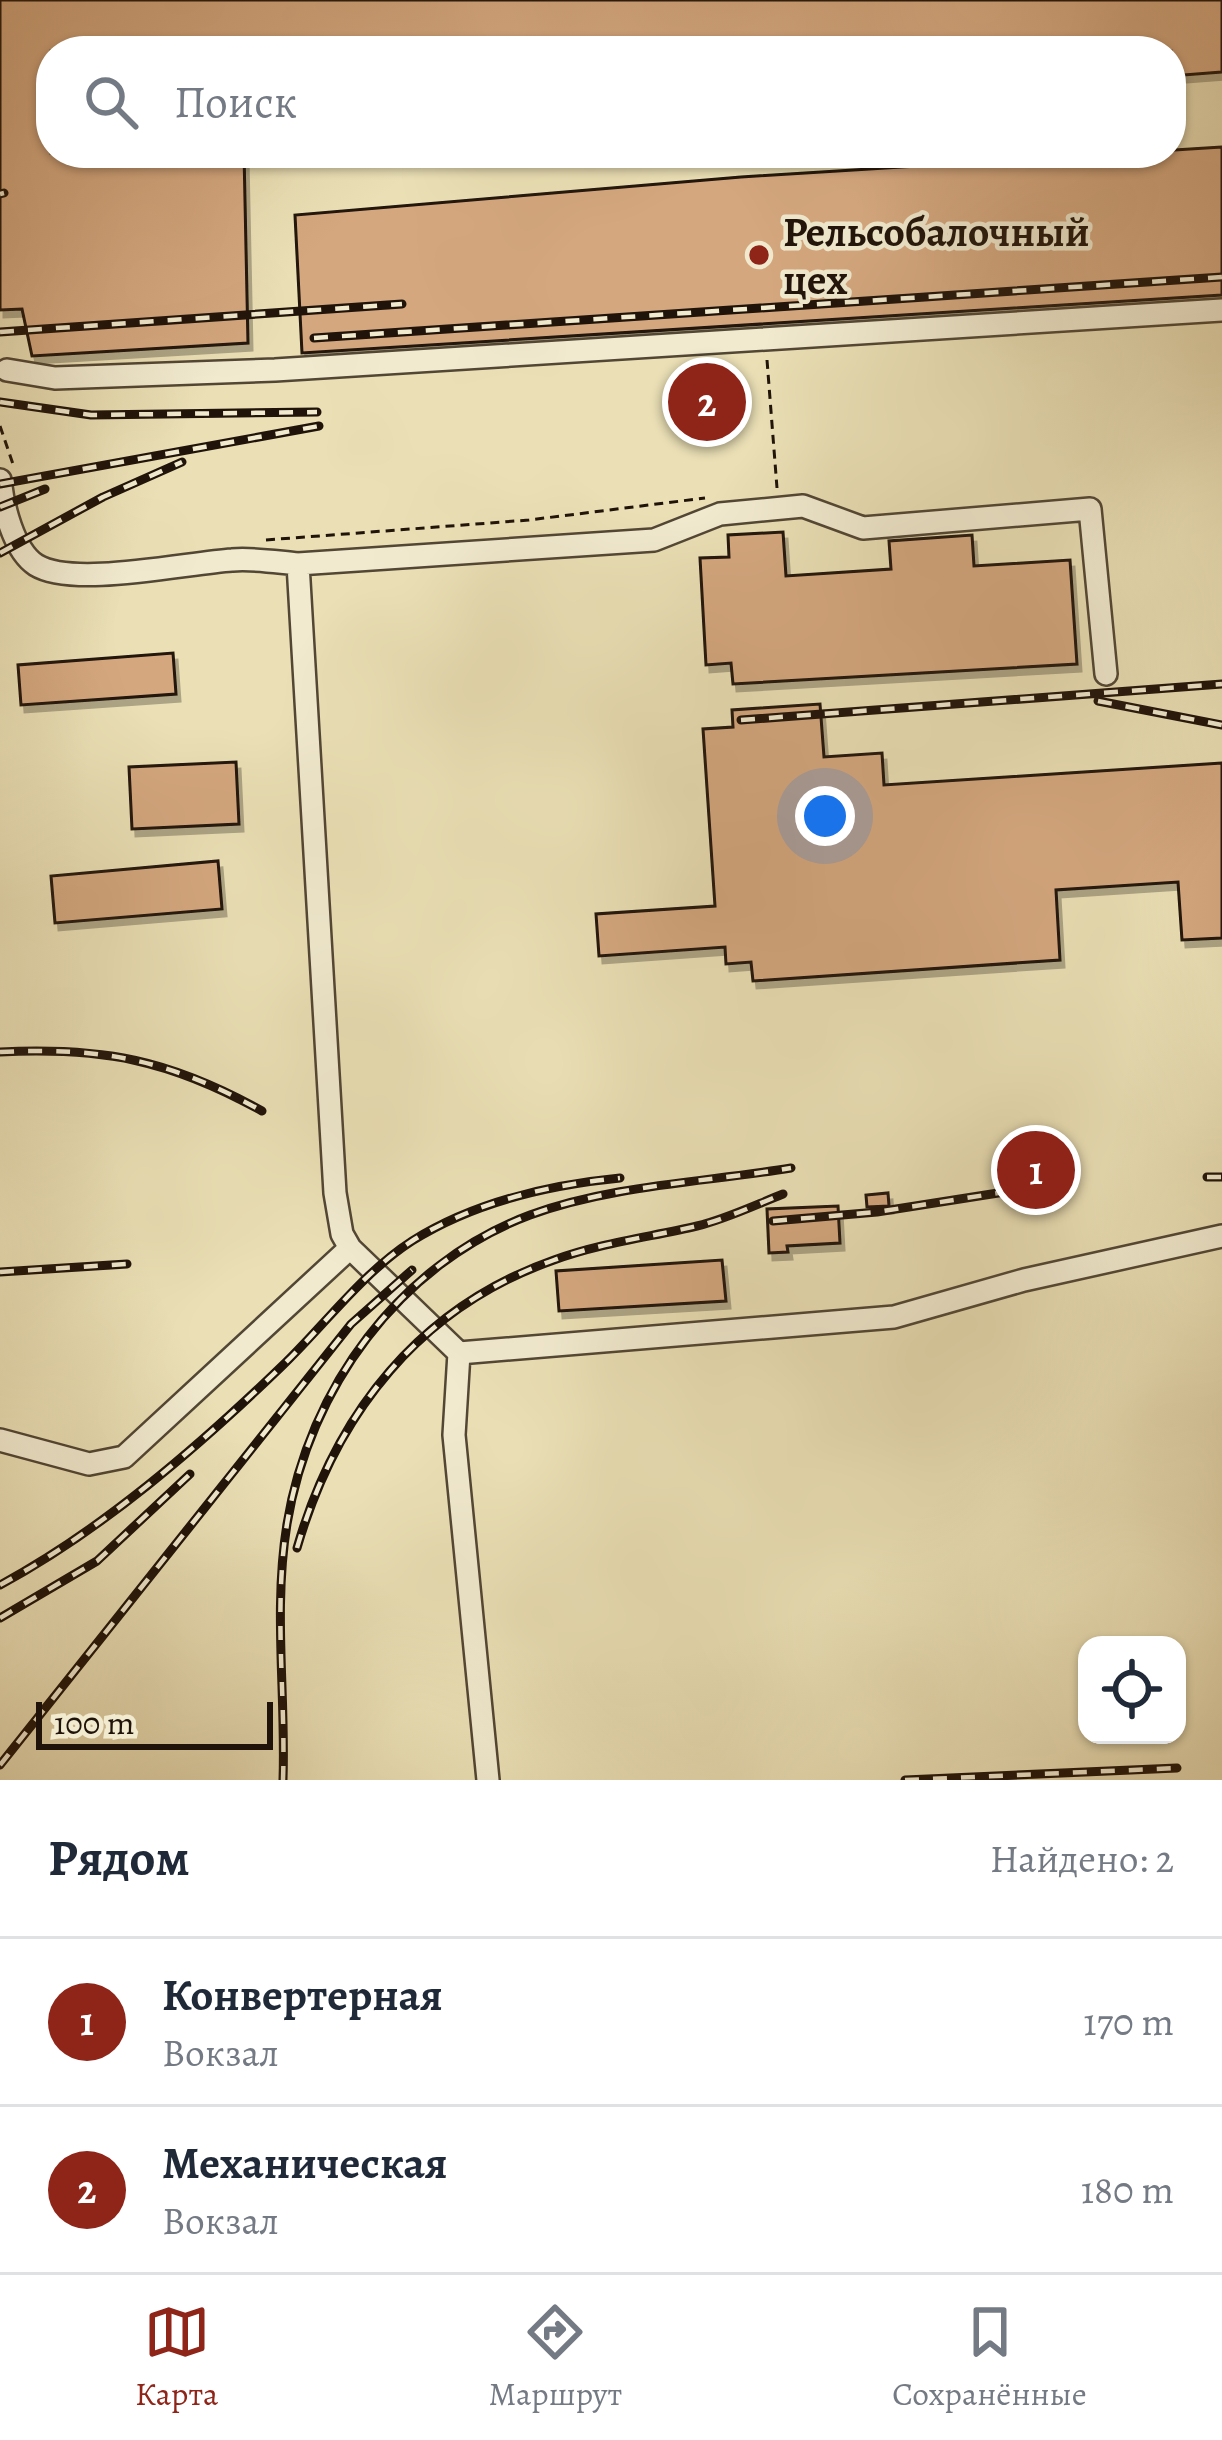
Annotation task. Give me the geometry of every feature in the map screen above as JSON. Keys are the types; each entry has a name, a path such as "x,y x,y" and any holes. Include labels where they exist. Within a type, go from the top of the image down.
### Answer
{"lane":[{"path":"2,374 56,378 231,371 1222,310"},
{"path":"9,481 24,552 48,571 76,574 238,559 298,564 654,540 721,514 802,506 863,528 1090,509 1106,674"},
{"path":"298,564 335,1193 342,1234 350,1249 459,1353 894,1317 1024,1280 1222,1236"},
{"path":"0,1440 89,1464 124,1457 350,1249"},
{"path":"459,1353 454,1435 488,1780"}],"path":[{"path":"766,340 777,491"},
{"path":"0,426 9,481"},
{"path":"264,541 529,520 710,498"}],"building":[{"path":"0,0 1222,0 1222,72 1186,75 1186,36 36,36 36,168 244,168 248,343 32,356 22,309 0,310"},
{"name":"Рельсобалочный цех","path":"1222,147 1222,295 302,353 295,215 885,168 1186,168 1186,149"},
{"path":"783,532 786,576 891,569 889,541 972,535 974,566 1070,560 1077,664 733,684 731,663 706,665 700,558 729,557 728,535"},
{"path":"173,653 176,694 21,705 18,665"},
{"path":"820,704 824,757 882,753 884,785 1222,763 1222,938 1182,940 1178,882 1056,890 1060,960 753,981 751,962 726,964 725,947 599,956 596,914 715,906 703,729 733,727 732,710"},
{"path":"236,762 239,824 132,829 129,767"},
{"path":"218,861 222,909 55,923 51,876"},
{"path":"888,1193 889,1206 867,1207 866,1195"},
{"path":"838,1206 840,1243 787,1246 788,1252 769,1253 767,1209"},
{"path":"722,1260 726,1301 559,1311 556,1271"}],"railway":[{"path":"0,194 4,193"},
{"path":"314,338 1222,277"},
{"path":"0,332 402,304"},
{"path":"0,402 91,415 317,412"},
{"path":"0,484 319,426"},
{"path":"0,553 103,497 182,462"},
{"path":"0,507 45,489"},
{"path":"741,720 1222,684"},
{"path":"1098,701 1222,725"},
{"path":"0,1052 72,1052 136,1061 197,1080 262,1111"},
{"path":"283,1780 280,1620 287,1524 298,1474 316,1426 368,1337 440,1265 530,1215 626,1191 791,1168"},
{"path":"1207,1177 1222,1177"},
{"path":"0,1585 75,1539 183,1457 281,1367 376,1269 412,1241 461,1216 512,1198 620,1178"},
{"path":"773,1221 877,1212 1030,1188"},
{"path":"297,1548 314,1499 360,1410 424,1336 463,1306 506,1280 554,1260 708,1223 783,1194"},
{"path":"0,1272 127,1264"},
{"path":"0,1765 351,1324 412,1270"},
{"path":"0,1618 97,1561 190,1474"},
{"path":"905,1780 1177,1768"}],"place":[{"name":"Рельсобалочный цех","path":"759,255"},
{"name":"Механическая","path":"707,402"},
{"name":"Конвертерная","path":"1036,1170"}]}
